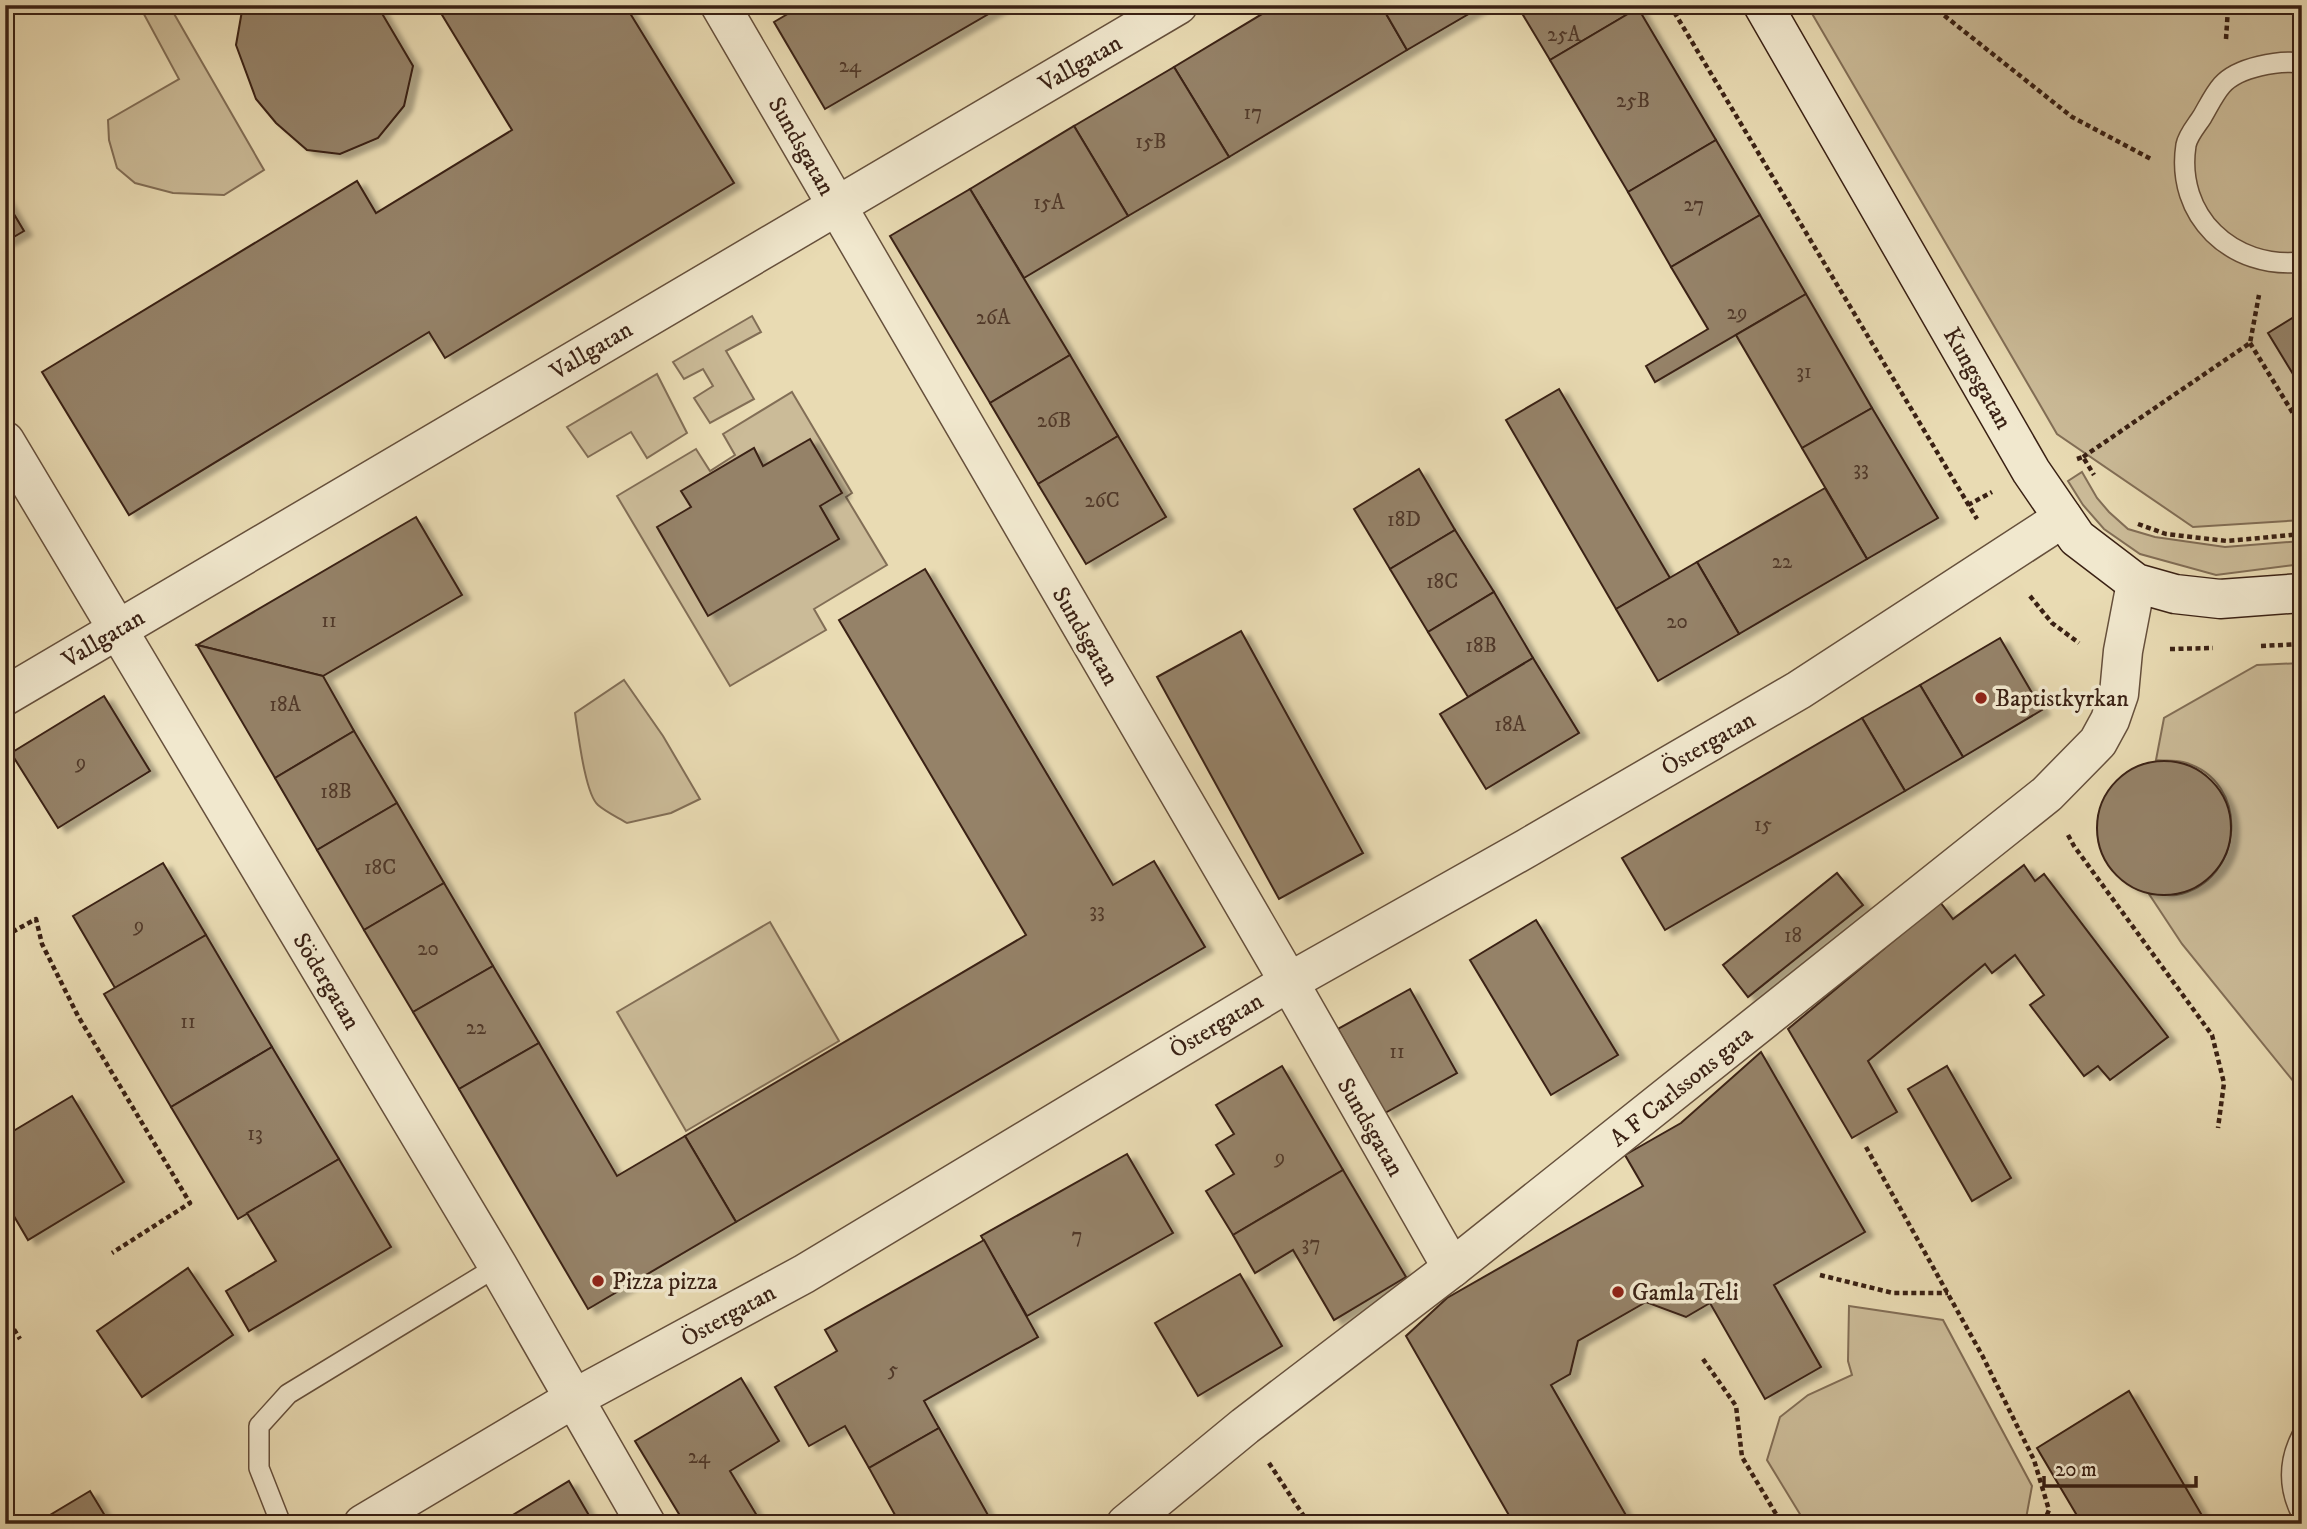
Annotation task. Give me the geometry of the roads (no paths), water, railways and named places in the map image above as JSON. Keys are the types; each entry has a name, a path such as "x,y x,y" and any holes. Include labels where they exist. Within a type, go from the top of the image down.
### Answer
{"street":[{"name":"Sundsgatan","path":"720,5 1289,982 1452,1268"},
{"name":"Vallgatan","path":"5,696 1178,5"},
{"name":"Kungsgatan","path":"1763,5 2031,471 2077,538 2136,583 2175,594 2220,598 2302,593"},
{"name":"Södergatan","path":"5,441 498,1266 646,1524"},
{"name":"Östergatan","path":"363,1524 573,1399 804,1273 1289,982 1800,690 2063,518"},
{"name":"A F Carlssons gata","path":"1126,1524 1245,1426 1452,1268 2047,794 2098,742 2110,720 2119,694 2123,651 2136,583"}],"lane":[{"path":"2302,63 2288,61 2253,66 2222,83 2186,142 2185,177 2196,211 2218,238 2247,257 2282,265 2302,262"},
{"path":"281,1524 259,1468 260,1426 288,1394 498,1266"},
{"path":"2302,1435 2294,1451 2290,1475 2294,1500 2302,1515"}],"place":[{"name":"Baptistkyrkan","path":"1981,698"},
{"name":"Pizza pizza","path":"598,1281"},
{"name":"Gamla Teli","path":"1618,1292"}]}
